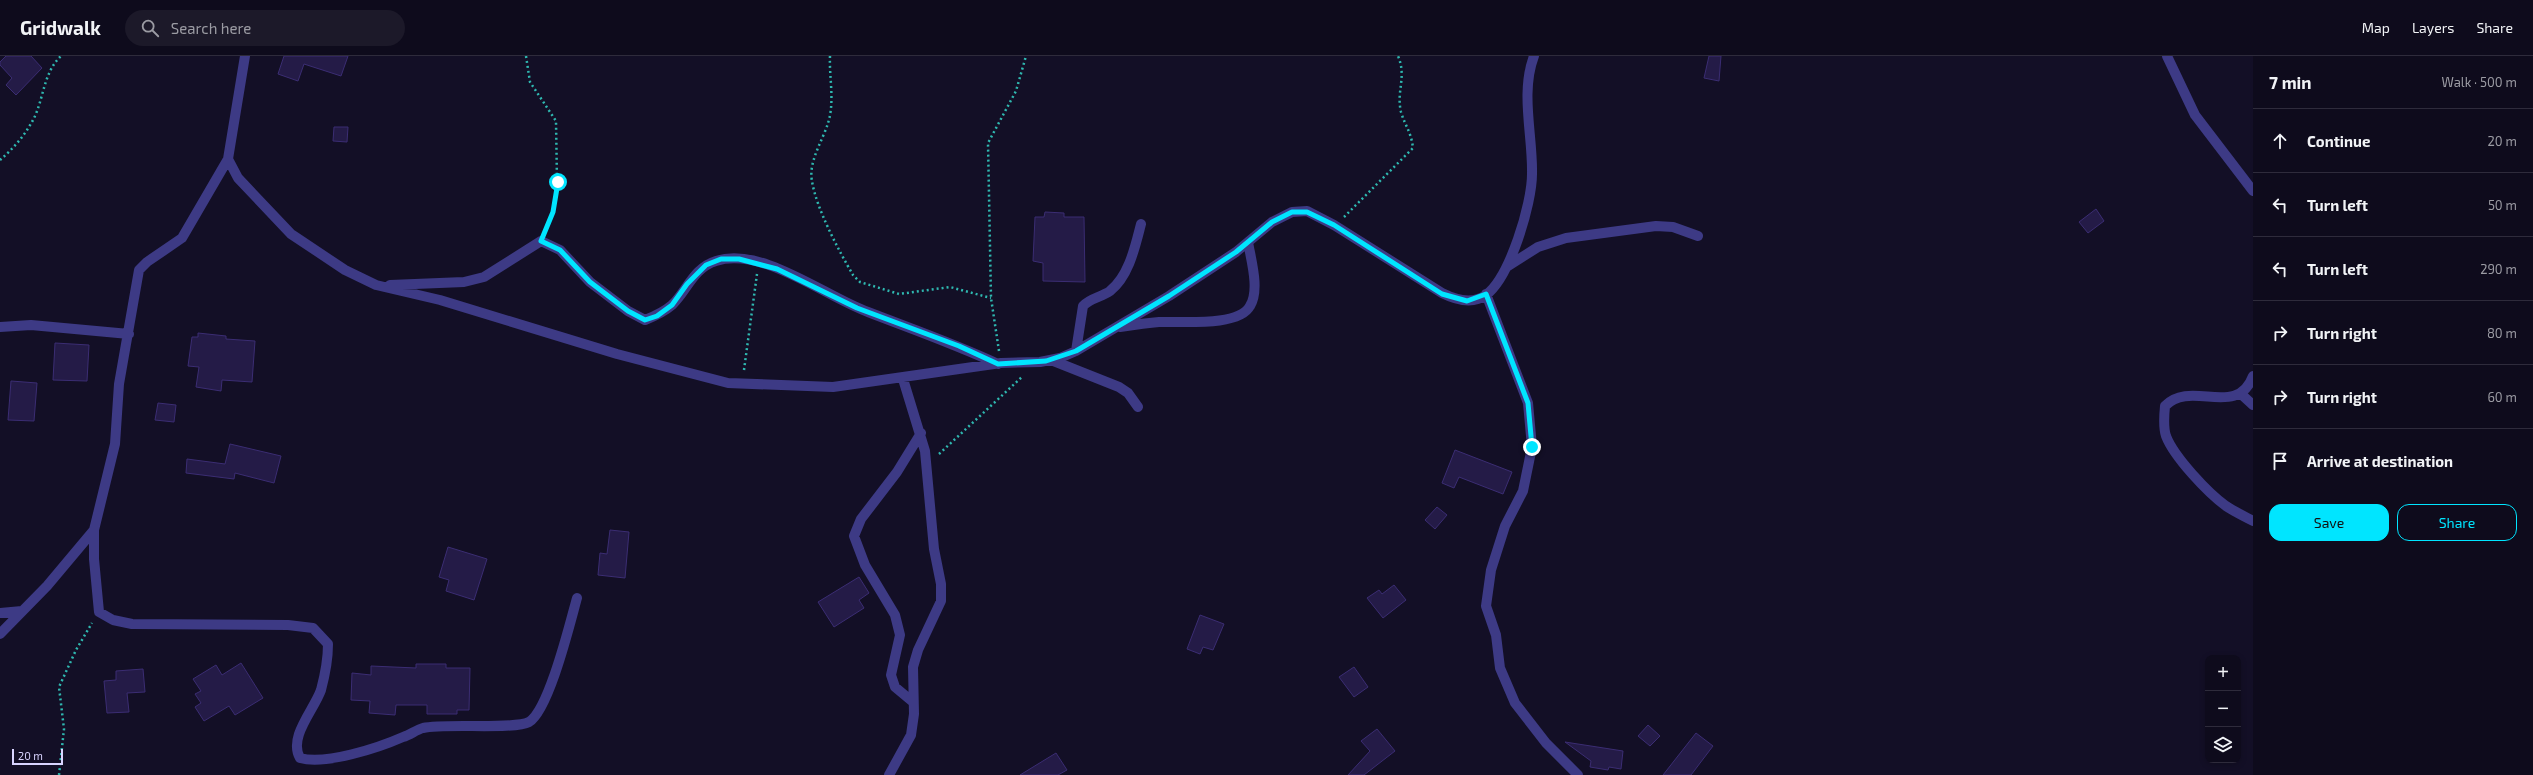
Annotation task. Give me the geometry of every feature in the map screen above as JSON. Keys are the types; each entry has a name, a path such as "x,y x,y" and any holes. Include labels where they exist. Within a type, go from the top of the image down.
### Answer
{"street":[{"path":"245,56 230,136 228,159 182,238 146,262 139,270 119,384 115,444 94,530 94,559 99,612 113,620 132,624 288,625 314,628 328,644 328,656 321,689 297,739 296,751 300,758 309,761 357,753 402,738 421,729 441,725 515,725 528,722 537,714 546,695 577,598"},
{"path":"228,159 238,178 291,234 345,270 376,285 440,300 624,356 742,385 834,387 903,379 1000,363 1040,362 1051,360 1076,351 1169,296 1248,242 1272,222 1292,212 1307,212 1334,225 1442,294 1467,301 1486,294 1508,266 1528,208 1532,176 1528,87 1534,56"},
{"path":"2167,56 2195,115 2253,191"},
{"path":"1076,351 1082,307 1087,301 1109,292 1117,284 1130,260 1141,224"},
{"path":"1508,266 1538,247 1566,238 1656,226 1673,226 1698,236"},
{"path":"376,285 464,282 484,277 541,241 560,250 590,282 628,311 645,320 657,316 672,305 696,273 711,262 734,259 759,263 777,269 867,312 1000,363"},
{"path":"1114,328 1146,323 1217,320 1230,318 1246,311 1253,298 1248,242"},
{"path":"1486,294 1528,403 1532,447 1523,491 1505,526 1491,570 1486,606 1496,635 1500,668 1515,703 1546,743 1578,775"},
{"path":"0,327 31,325 128,334"},
{"path":"1051,360 1119,387 1128,393 1138,407"},
{"path":"2253,376 2250,383 2240,393 2230,397 2183,394 2175,397 2165,406 2164,427 2167,438 2182,460 2212,494 2226,506 2253,521"},
{"path":"889,775 911,735 913,667 918,650 941,600 941,584 934,549 926,465 920,433 903,379"},
{"path":"2240,393 2253,404"},
{"path":"913,702 895,686 891,676 900,635 895,615 865,565 854,536 861,518 897,472 920,433"},
{"path":"0,634 47,586 94,530"},
{"path":"0,613 22,611"}],"path":[{"path":"0,160 25,133 35,116 48,77 61,56"},
{"path":"526,56 530,82 556,121 558,182 553,212 541,241"},
{"path":"830,56 831,101 829,120 813,165 811,180 820,207 853,275 860,282 899,294 950,287 991,298"},
{"path":"1000,363 991,298 988,142 1016,91 1026,56"},
{"path":"1334,225 1413,148 1411,133 1401,112 1400,91 1403,68 1398,56"},
{"path":"742,385 759,263"},
{"path":"926,465 1040,362"},
{"path":"59,775 64,729 60,687 76,650 99,612"}],"building":[{"path":"6,56 31,56 42,68 16,95 6,85 12,78 0,65 0,62"},
{"path":"284,56 348,56 341,76 304,64 298,81 278,74"},
{"path":"1709,56 1721,56 1719,81 1704,78"},
{"path":"334,127 348,127 347,142 333,141"},
{"path":"2096,209 2104,221 2088,233 2079,222"},
{"path":"1045,212 1064,213 1064,217 1084,217 1085,282 1043,281 1043,263 1033,261 1035,217 1044,217"},
{"path":"198,333 226,336 226,339 255,341 252,382 222,380 221,391 196,387 199,367 188,366 192,337 198,337"},
{"path":"55,343 89,345 87,381 53,380"},
{"path":"11,381 37,383 34,421 8,420"},
{"path":"158,403 176,405 174,422 155,420"},
{"path":"230,444 281,456 274,483 235,473 234,479 186,473 187,459 225,464"},
{"path":"1455,450 1512,472 1503,494 1459,477 1454,488 1442,483"},
{"path":"1437,507 1447,515 1435,529 1425,520"},
{"path":"610,530 629,532 625,578 598,575 600,553 607,554"},
{"path":"448,547 487,559 474,600 446,591 449,580 439,577"},
{"path":"859,577 869,593 859,600 864,608 834,627 818,602"},
{"path":"1394,585 1406,600 1383,618 1367,598 1379,590 1382,594"},
{"path":"1200,615 1224,624 1213,650 1203,647 1200,654 1187,649"},
{"path":"241,663 263,698 235,715 229,706 204,721 195,707 201,703 195,694 201,691 193,679 216,665 222,675"},
{"path":"416,664 446,664 446,668 470,668 469,710 457,710 457,714 427,714 427,705 396,705 395,715 369,713 370,701 351,700 352,673 371,675 371,666 416,668"},
{"path":"1354,667 1368,687 1354,697 1339,677"},
{"path":"143,669 145,692 127,693 129,712 107,713 104,681 116,680 116,671"},
{"path":"1648,725 1660,736 1650,746 1638,736"},
{"path":"1377,729 1395,751 1364,775 1348,775 1370,751 1361,741"},
{"path":"1696,733 1713,746 1691,775 1663,775"},
{"path":"1565,742 1623,751 1621,769 1609,767 1608,770 1590,767 1591,761"},
{"path":"1056,753 1067,770 1058,775 1020,775"}],"route":[{"path":"558,182 553,212 541,241 560,250 590,282 628,311 645,320 657,316 672,305 696,273 706,265 721,259 739,259 759,263 777,269 857,308 914,328 998,364 1040,362 1066,356 1169,296 1236,252 1272,222 1292,212 1307,212 1334,225 1442,294 1454,299 1467,301 1476,299 1486,294 1528,403 1532,447"}]}
